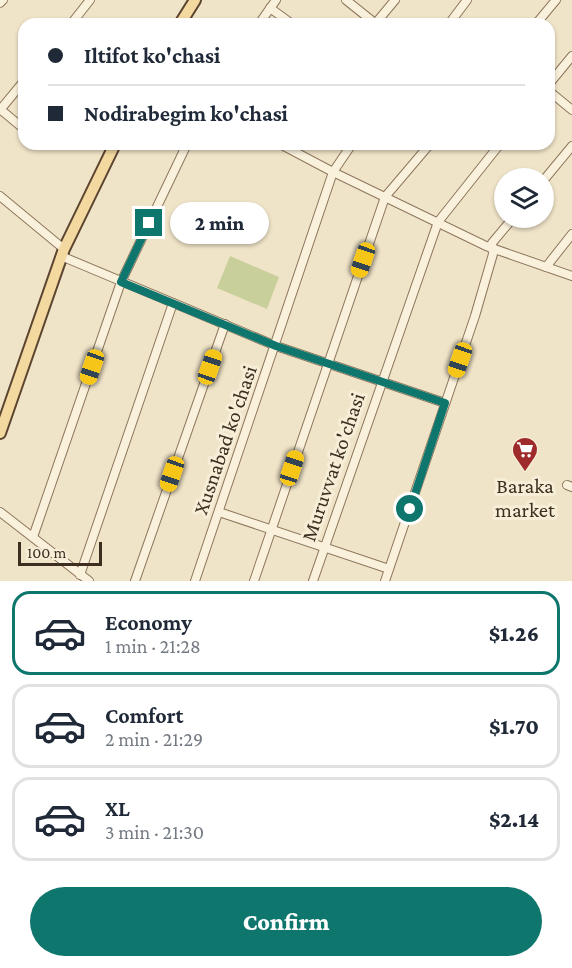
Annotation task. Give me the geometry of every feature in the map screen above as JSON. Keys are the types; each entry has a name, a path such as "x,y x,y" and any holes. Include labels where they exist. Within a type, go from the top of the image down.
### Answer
{"main road":[{"path":"184,18 195,0"},
{"path":"0,433 62,252 112,150"}],"street":[{"path":"77,18 90,0"},
{"path":"264,18 276,0"},
{"path":"346,0 368,18"},
{"path":"381,18 395,0"},
{"path":"454,18 467,0"},
{"path":"541,18 556,0"},
{"path":"270,8 284,18"},
{"path":"555,77 572,56"},
{"path":"18,88 0,110 18,124"},
{"path":"555,96 572,110"},
{"path":"554,168 572,146"},
{"path":"33,537 121,282 184,150"},
{"path":"291,150 492,248 572,276"},
{"name":"Xusnabad ko'chasi","path":"195,581 333,172 348,150"},
{"path":"254,581 385,197 425,150"},
{"name":"Muruvvat ko'chasi","path":"313,581 438,222 495,150"},
{"path":"0,196 62,252 121,282 276,346 445,403"},
{"path":"385,581 475,316 493,255 492,243 505,228"},
{"path":"546,267 572,234"},
{"path":"80,575 173,303"},
{"path":"135,581 225,324"},
{"path":"0,512 89,581"},
{"path":"219,512 389,569"}],"green space":[{"path":"230,256 279,277 267,309 217,288"}],"place":[{"name":"Baraka market","path":"525,473"}],"route":[{"path":"149,223 121,282 276,346 445,403 410,509"}]}
